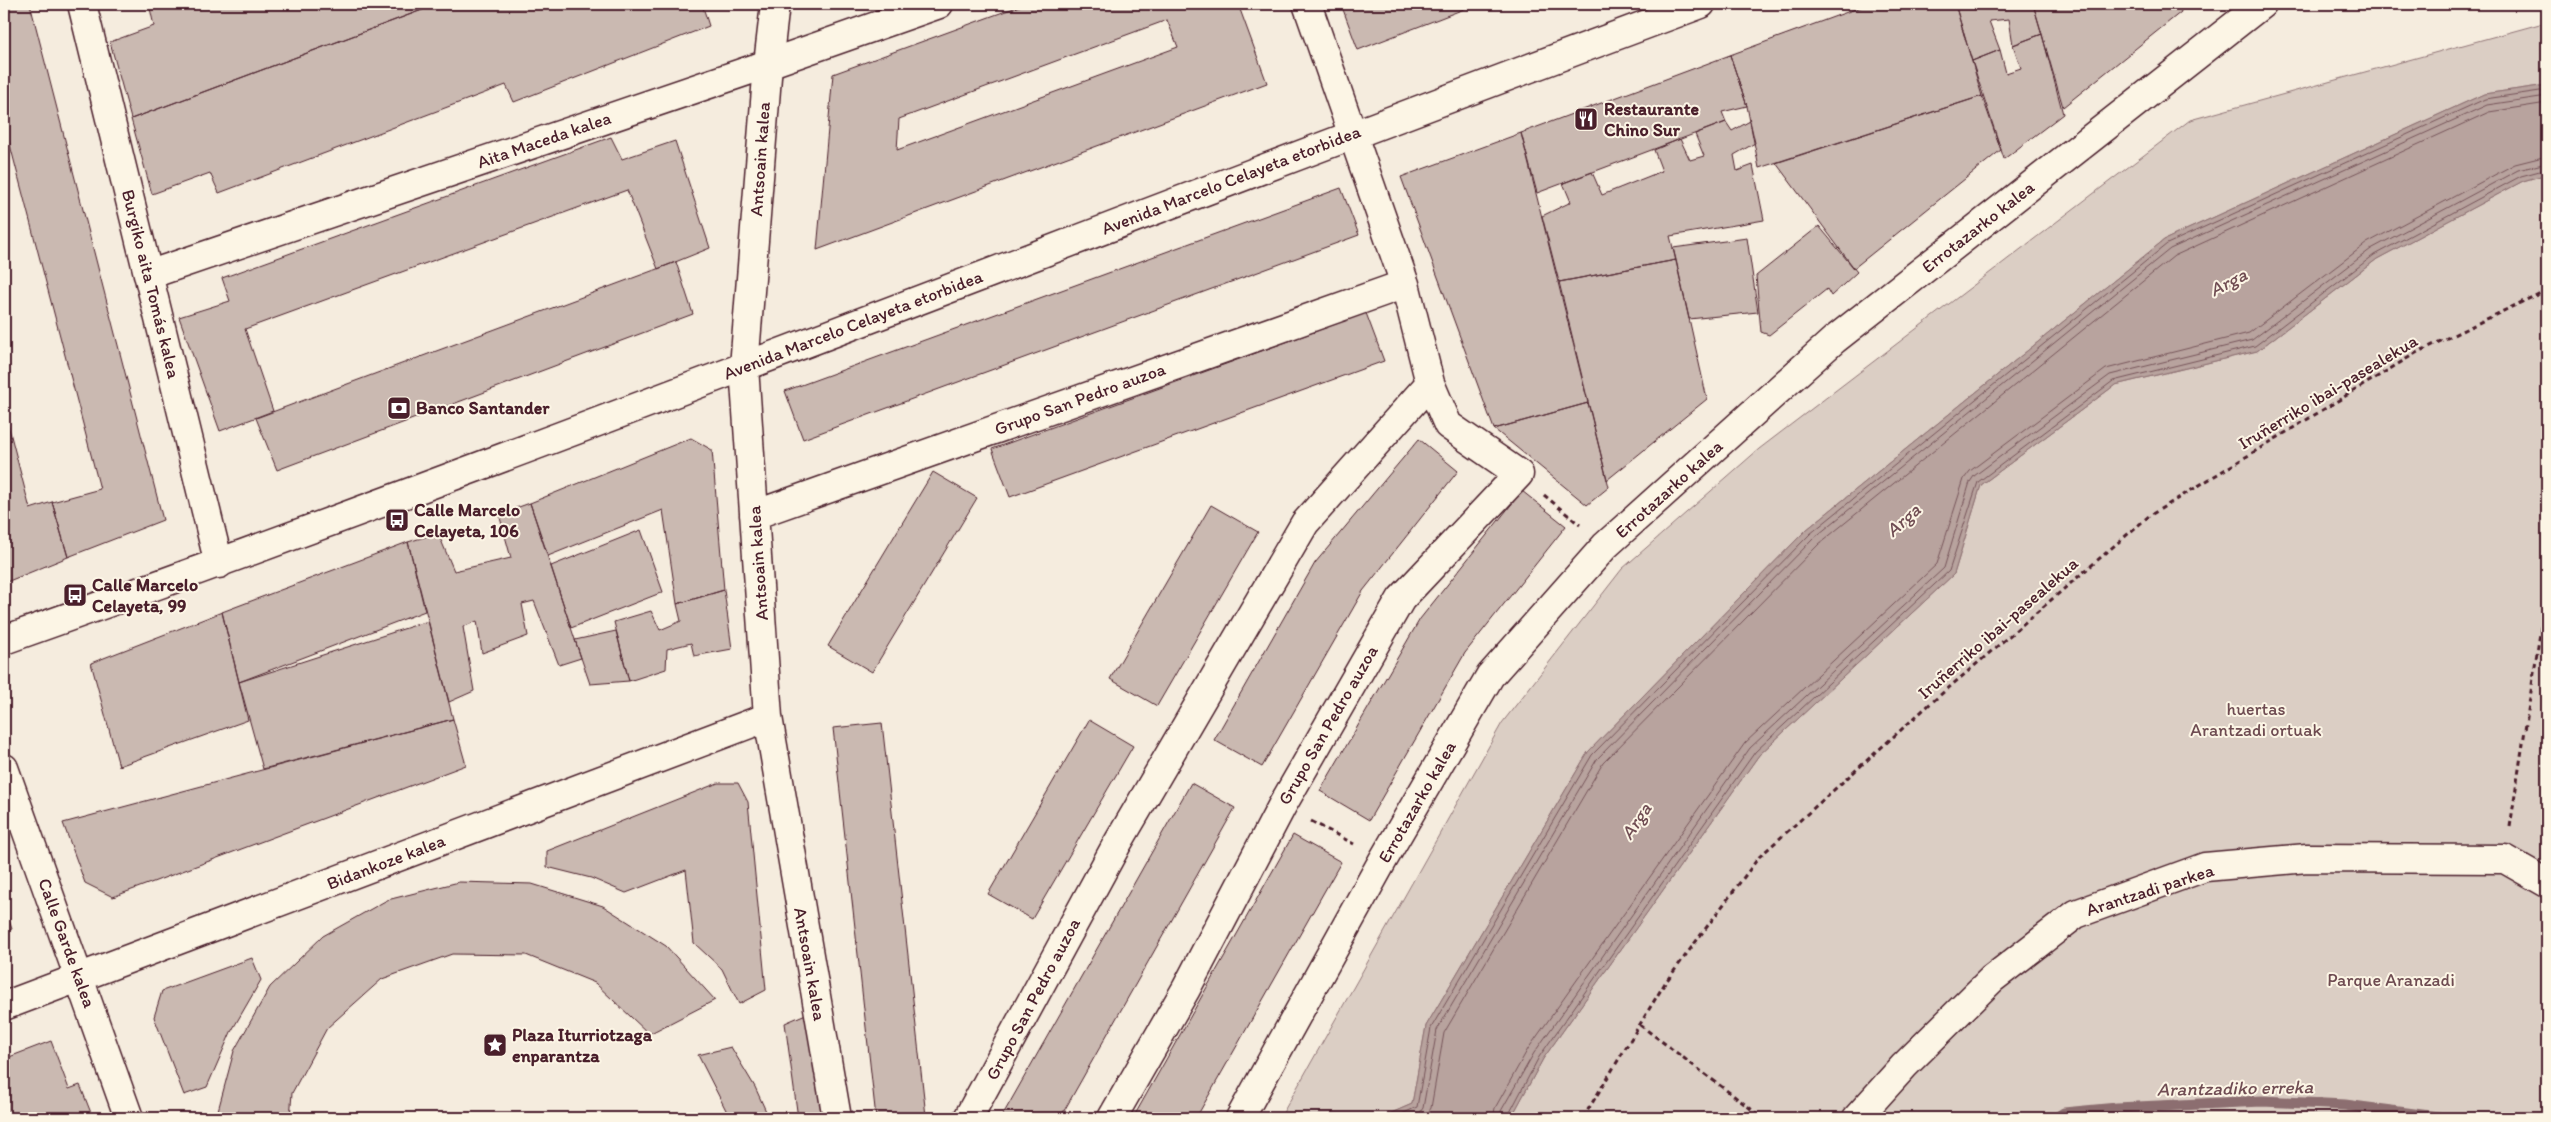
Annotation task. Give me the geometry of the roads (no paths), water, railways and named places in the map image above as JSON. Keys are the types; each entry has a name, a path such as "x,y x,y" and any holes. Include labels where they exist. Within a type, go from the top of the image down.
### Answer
{"street":[{"name":"Burgiko aita Tomás kalea","path":"82,4 219,564"},
{"name":"Antsoain kalea","path":"775,4 768,64 744,367 768,717 837,1118"},
{"name":"Aita Maceda kalea","path":"148,275 939,4"},
{"path":"1307,4 1405,284 1430,383"},
{"name":"Avenida Marcelo Celayeta etorbidea","path":"4,640 219,564 744,367 1352,133 1701,4"},
{"name":"Errotazarko kalea","path":"1240,1118 1383,860 1490,676 1605,546 1834,340 2262,4"},
{"name":"Grupo San Pedro auzoa","path":"754,515 1405,284"},
{"name":"Grupo San Pedro auzoa","path":"968,1118 1116,846 1305,523 1430,383 1448,425 1519,474 1401,599 1282,806 1186,989 1112,1118"},
{"name":"Bidankoze kalea","path":"4,1006 768,717"},
{"name":"Calle Garde kalea","path":"4,768 129,1118"},
{"name":"Arantzadi parkea","path":"1857,1118 1904,1066 1992,979 2076,914 2205,868 2307,858 2505,860 2547,884"}],"water":[{"name":"Arga","path":"2547,85 2547,174 2523,181 2377,259 2257,351 2115,385 1981,485 1954,574 1759,755 1543,1059 1511,1118 1380,1118 1412,1104 1426,1026 1588,752 1806,530 2164,240 2484,94"}],"waterway":[{"name":"Arantzadiko erreka","path":"2056,1118 2064,1113 2117,1108 2262,1101 2345,1105 2445,1118"}],"place":[{"name":"Restaurante Chino Sur","path":"1586,119"},
{"name":"Banco Santander","path":"399,408"},
{"name":"Calle Marcelo Celayeta, 106","path":"397,520"},
{"name":"Calle Marcelo Celayeta, 99","path":"75,595"},
{"name":"Plaza Iturriotzaga enparantza","path":"495,1045"}],"park label":[{"name":"huertas Arantzadi ortuak","path":"2256,720"},
{"name":"Parque Aranzadi","path":"2391,980"}]}
